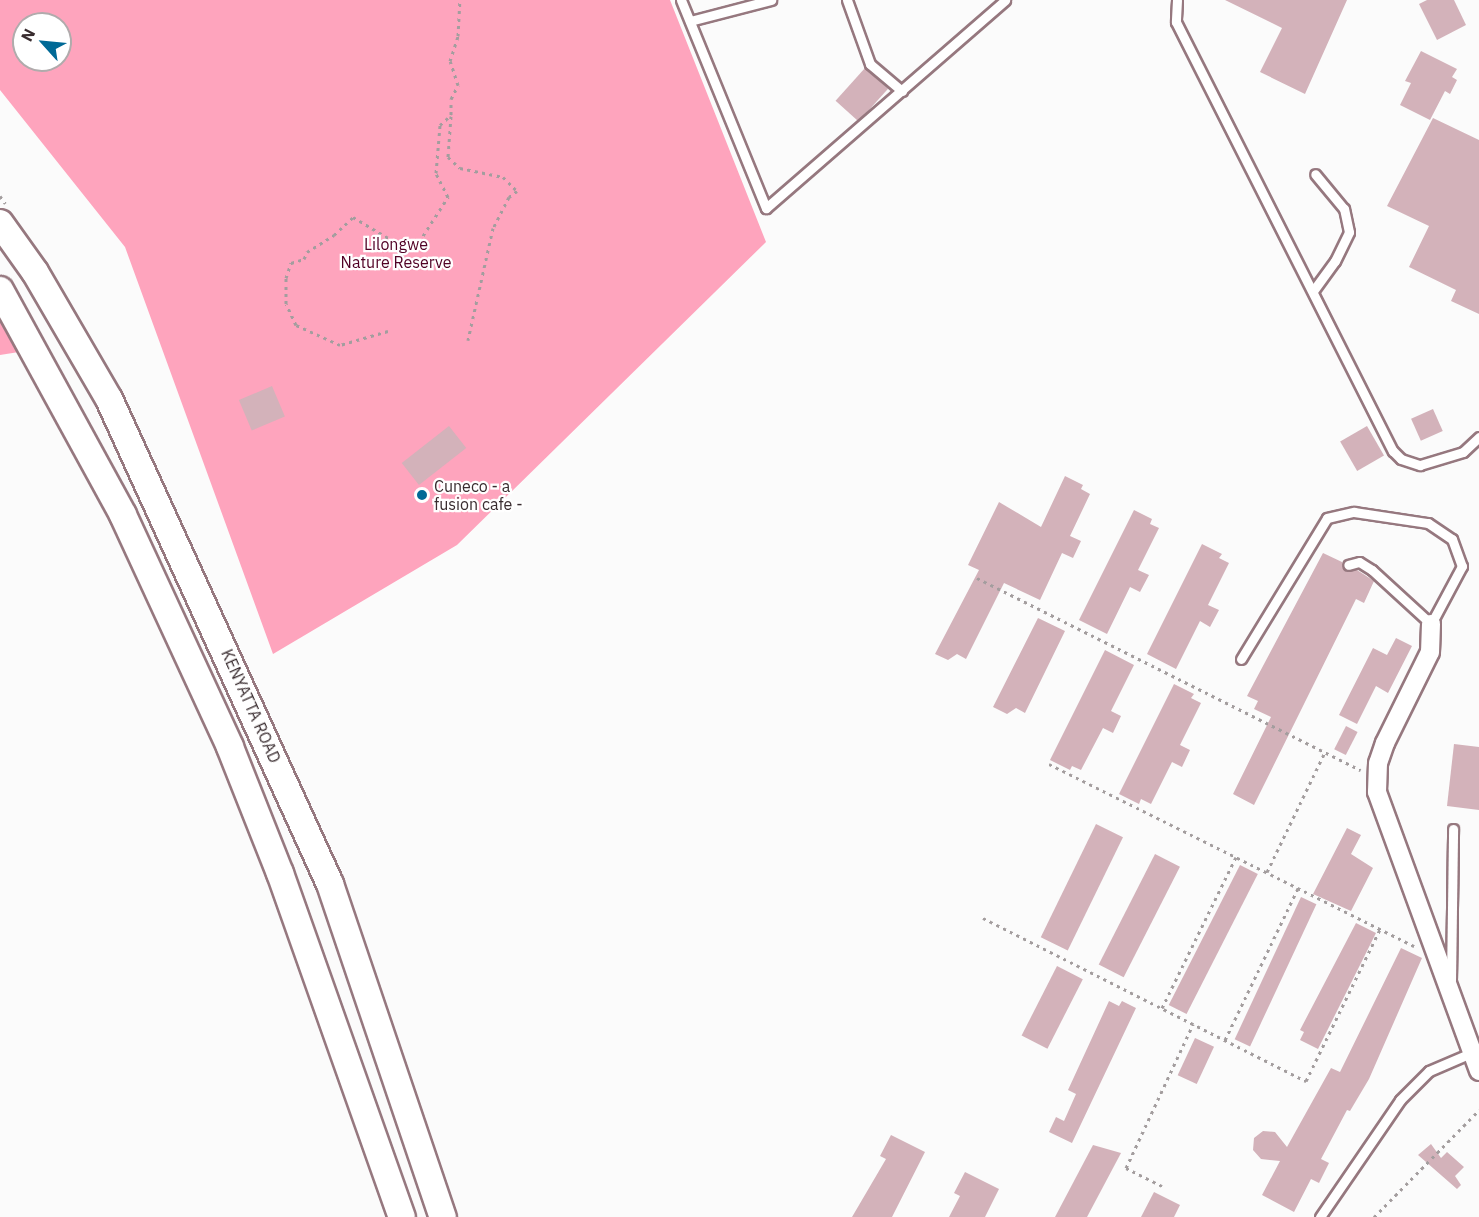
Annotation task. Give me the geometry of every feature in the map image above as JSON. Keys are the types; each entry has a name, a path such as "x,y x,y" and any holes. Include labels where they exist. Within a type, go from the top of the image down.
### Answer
{"main road":[{"name":"KENYATTA ROAD","path":"0,223 35,273 109,399 330,884 443,1217"},
{"path":"3,294 77,427 143,557 230,747 280,873 402,1217"}],"street":[{"path":"1431,624 1430,652 1385,742 1376,778 1380,808 1479,1071"}],"lane":[{"path":"681,0 766,208 1005,0"},
{"path":"690,21 771,0"},
{"path":"847,0 870,64 902,91"},
{"path":"1177,0 1176,22 1401,459 1420,465 1463,452 1479,437"},
{"path":"1313,291 1335,261 1349,232 1344,209 1315,174"},
{"path":"1241,659 1304,560 1320,526 1339,514 1353,512 1428,523 1452,539 1462,566 1431,624 1372,570 1359,562 1348,565"},
{"path":"1450,991 1453,829"},
{"path":"1320,1217 1400,1100 1429,1071 1471,1053"}],"path":[{"path":"460,0 458,36 450,61 458,85 451,99 448,157 460,168 503,177 517,191 509,197 494,228 468,340"},
{"path":"388,331 340,345 296,325 286,304 286,279 291,263 304,259 307,252 334,236 353,217 395,242 419,242 448,196 436,173 440,125 451,115"},
{"path":"977,578 1376,778"},
{"path":"1267,872 1325,752"},
{"path":"1049,764 1422,950 1431,946"},
{"path":"1162,1008 1236,857"},
{"path":"1225,1040 1298,888"},
{"path":"983,918 1306,1081 1380,929"},
{"path":"1162,1186 1126,1168 1193,1024"},
{"path":"1374,1217 1479,1110"}],"green space":[{"name":"Lilongwe Nature Reserve","path":"0,0 670,0 766,242 457,545 273,654 125,247 0,90"},
{"path":"0,290 44,348 0,355"}],"building":[{"path":"1225,0 1347,0 1305,94 1260,72 1282,28"},
{"path":"1427,0 1454,0 1466,25 1437,40 1419,4"},
{"path":"1421,51 1457,69 1452,77 1457,80 1450,94 1445,91 1430,120 1400,105 1411,83 1405,81"},
{"path":"865,68 888,89 859,121 836,101"},
{"path":"1433,118 1479,140 1479,314 1451,301 1456,290 1409,267 1429,226 1387,206"},
{"path":"272,386 285,416 252,430 239,400"},
{"path":"1433,409 1443,431 1421,441 1411,419"},
{"path":"449,426 466,448 419,485 402,463"},
{"path":"1367,426 1384,455 1357,471 1340,442"},
{"path":"1065,476 1083,485 1081,489 1090,494 1070,536 1081,541 1073,558 1062,553 1040,600 1004,583 966,659 957,654 948,660 935,654 979,570 968,565 999,502 1041,527"},
{"path":"1134,510 1152,519 1150,524 1159,528 1138,570 1149,575 1140,592 1130,587 1107,634 1079,620"},
{"path":"1202,544 1222,554 1219,558 1229,563 1208,605 1219,610 1210,627 1200,621 1176,669 1147,654"},
{"path":"1323,553 1342,562 1346,571 1357,570 1374,581 1364,603 1356,599 1254,805 1233,794 1271,717 1254,709 1258,701 1247,696"},
{"path":"1038,618 1065,631 1025,713 1016,708 1007,714 993,707"},
{"path":"1396,638 1412,646 1388,693 1376,686 1357,724 1339,715 1373,648 1387,655"},
{"path":"1105,650 1134,665 1111,711 1121,716 1113,733 1103,728 1081,770 1072,766 1070,770 1050,760"},
{"path":"1174,684 1194,694 1191,698 1201,703 1180,745 1190,750 1182,767 1172,762 1151,804 1141,799 1139,804 1119,794"},
{"path":"1346,726 1358,732 1346,755 1334,749"},
{"path":"1454,744 1479,747 1479,810 1447,806"},
{"path":"1096,824 1123,837 1068,950 1041,937"},
{"path":"1347,828 1361,835 1351,854 1373,868 1351,911 1313,894"},
{"path":"1155,854 1180,867 1124,977 1099,964"},
{"path":"1240,865 1258,874 1187,1014 1169,1005"},
{"path":"1301,897 1316,904 1250,1046 1235,1039"},
{"path":"1356,923 1376,933 1318,1049 1300,1040 1304,1032 1300,1030"},
{"path":"1401,948 1422,958 1369,1079 1350,1111 1347,1110 1321,1159 1329,1163 1319,1183 1311,1179 1294,1212 1262,1195 1280,1161 1261,1159 1253,1150 1254,1138 1263,1131 1275,1132 1287,1147 1331,1068 1340,1072"},
{"path":"1057,966 1083,979 1047,1049 1022,1035"},
{"path":"1109,1001 1119,1006 1122,1001 1136,1008 1072,1143 1049,1132 1056,1117 1064,1121 1076,1094 1068,1090"},
{"path":"1195,1038 1214,1047 1197,1084 1178,1075"},
{"path":"891,1135 925,1152 892,1217 852,1217 886,1159 880,1156"},
{"path":"1431,1144 1441,1158 1447,1152 1464,1167 1455,1176 1461,1185 1457,1189 1418,1155"},
{"path":"1093,1145 1121,1153 1087,1217 1055,1217"},
{"path":"965,1172 999,1189 985,1217 949,1217 960,1196 954,1193"},
{"path":"1154,1192 1180,1205 1174,1217 1141,1217"}],"place":[{"name":"Cuneco - a fusion cafe -","path":"422,495"}]}
